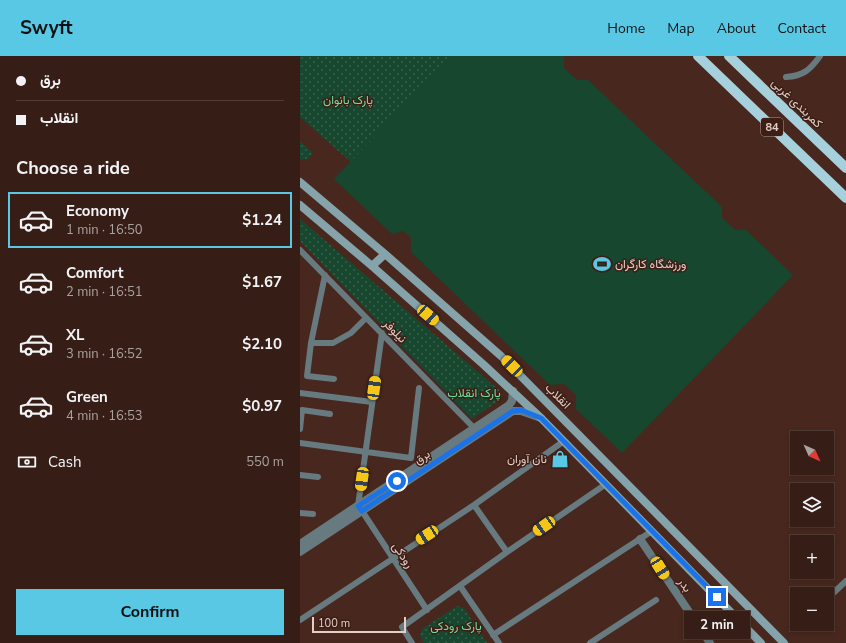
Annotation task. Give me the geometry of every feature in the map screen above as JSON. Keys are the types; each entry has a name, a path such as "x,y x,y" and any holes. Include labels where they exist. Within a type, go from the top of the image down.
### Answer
{"highway":[{"name":"84","path":"698,56 846,198"},
{"name":"کمربندی غربی","path":"730,56 846,168"}],"main road":[{"name":"انقلاب","path":"300,182 501,356 784,643"},
{"path":"300,205 372,266 513,391 564,441 760,642"},
{"path":"372,266 385,254"}],"street":[{"path":"786,77 796,76 805,72 820,56"},
{"name":"نیلوفر","path":"300,250 476,431"},
{"path":"325,275 311,343 307,376 334,379"},
{"path":"311,343 333,343 351,333 366,318"},
{"path":"360,509 372,402 382,333"},
{"path":"410,472 419,388"},
{"name":"برق","path":"300,544 360,509 476,431 509,405 512,401 513,391"},
{"path":"300,393 372,402"},
{"path":"300,429 302,410 330,414"},
{"name":"برق","path":"300,552 410,472 476,431 513,411 521,410 541,418"},
{"path":"300,620 474,504 564,441"},
{"path":"300,443 411,458"},
{"path":"300,475 318,477"},
{"path":"412,643 402,627 606,484"},
{"path":"474,504 507,552"},
{"name":"رودکی","path":"360,509 427,610"},
{"path":"300,513 313,514"},
{"path":"494,635 652,531"},
{"name":"بدر","path":"640,539 710,643"},
{"path":"834,592 846,581"},
{"path":"460,586 499,643"},
{"path":"590,643 656,600"}],"green space":[{"name":"پارک بانوان","path":"300,56 452,56 351,162 300,117"},
{"name":"ورزشگاه کارگران","path":"452,56 564,57 564,68 577,80 588,80 722,207 722,218 735,230 746,230 793,275 622,453 576,409 576,395 564,384 550,385 411,252 411,238 403,231 392,234 334,179"},
{"path":"300,141 313,153 308,159 300,160"},
{"name":"پارک انقلاب","path":"300,219 499,390 502,395 501,399 472,419 300,241"},
{"name":"پارک رودکی","path":"457,606 464,608 487,643 424,643 420,637 422,629"}],"place":[{"name":"ورزشگاه کارگران","path":"602,264"},
{"name":"نان آوران","path":"560,459"}],"route":[{"path":"397,481 358,506 362,511 513,411 521,410 541,418 717,597"}]}
